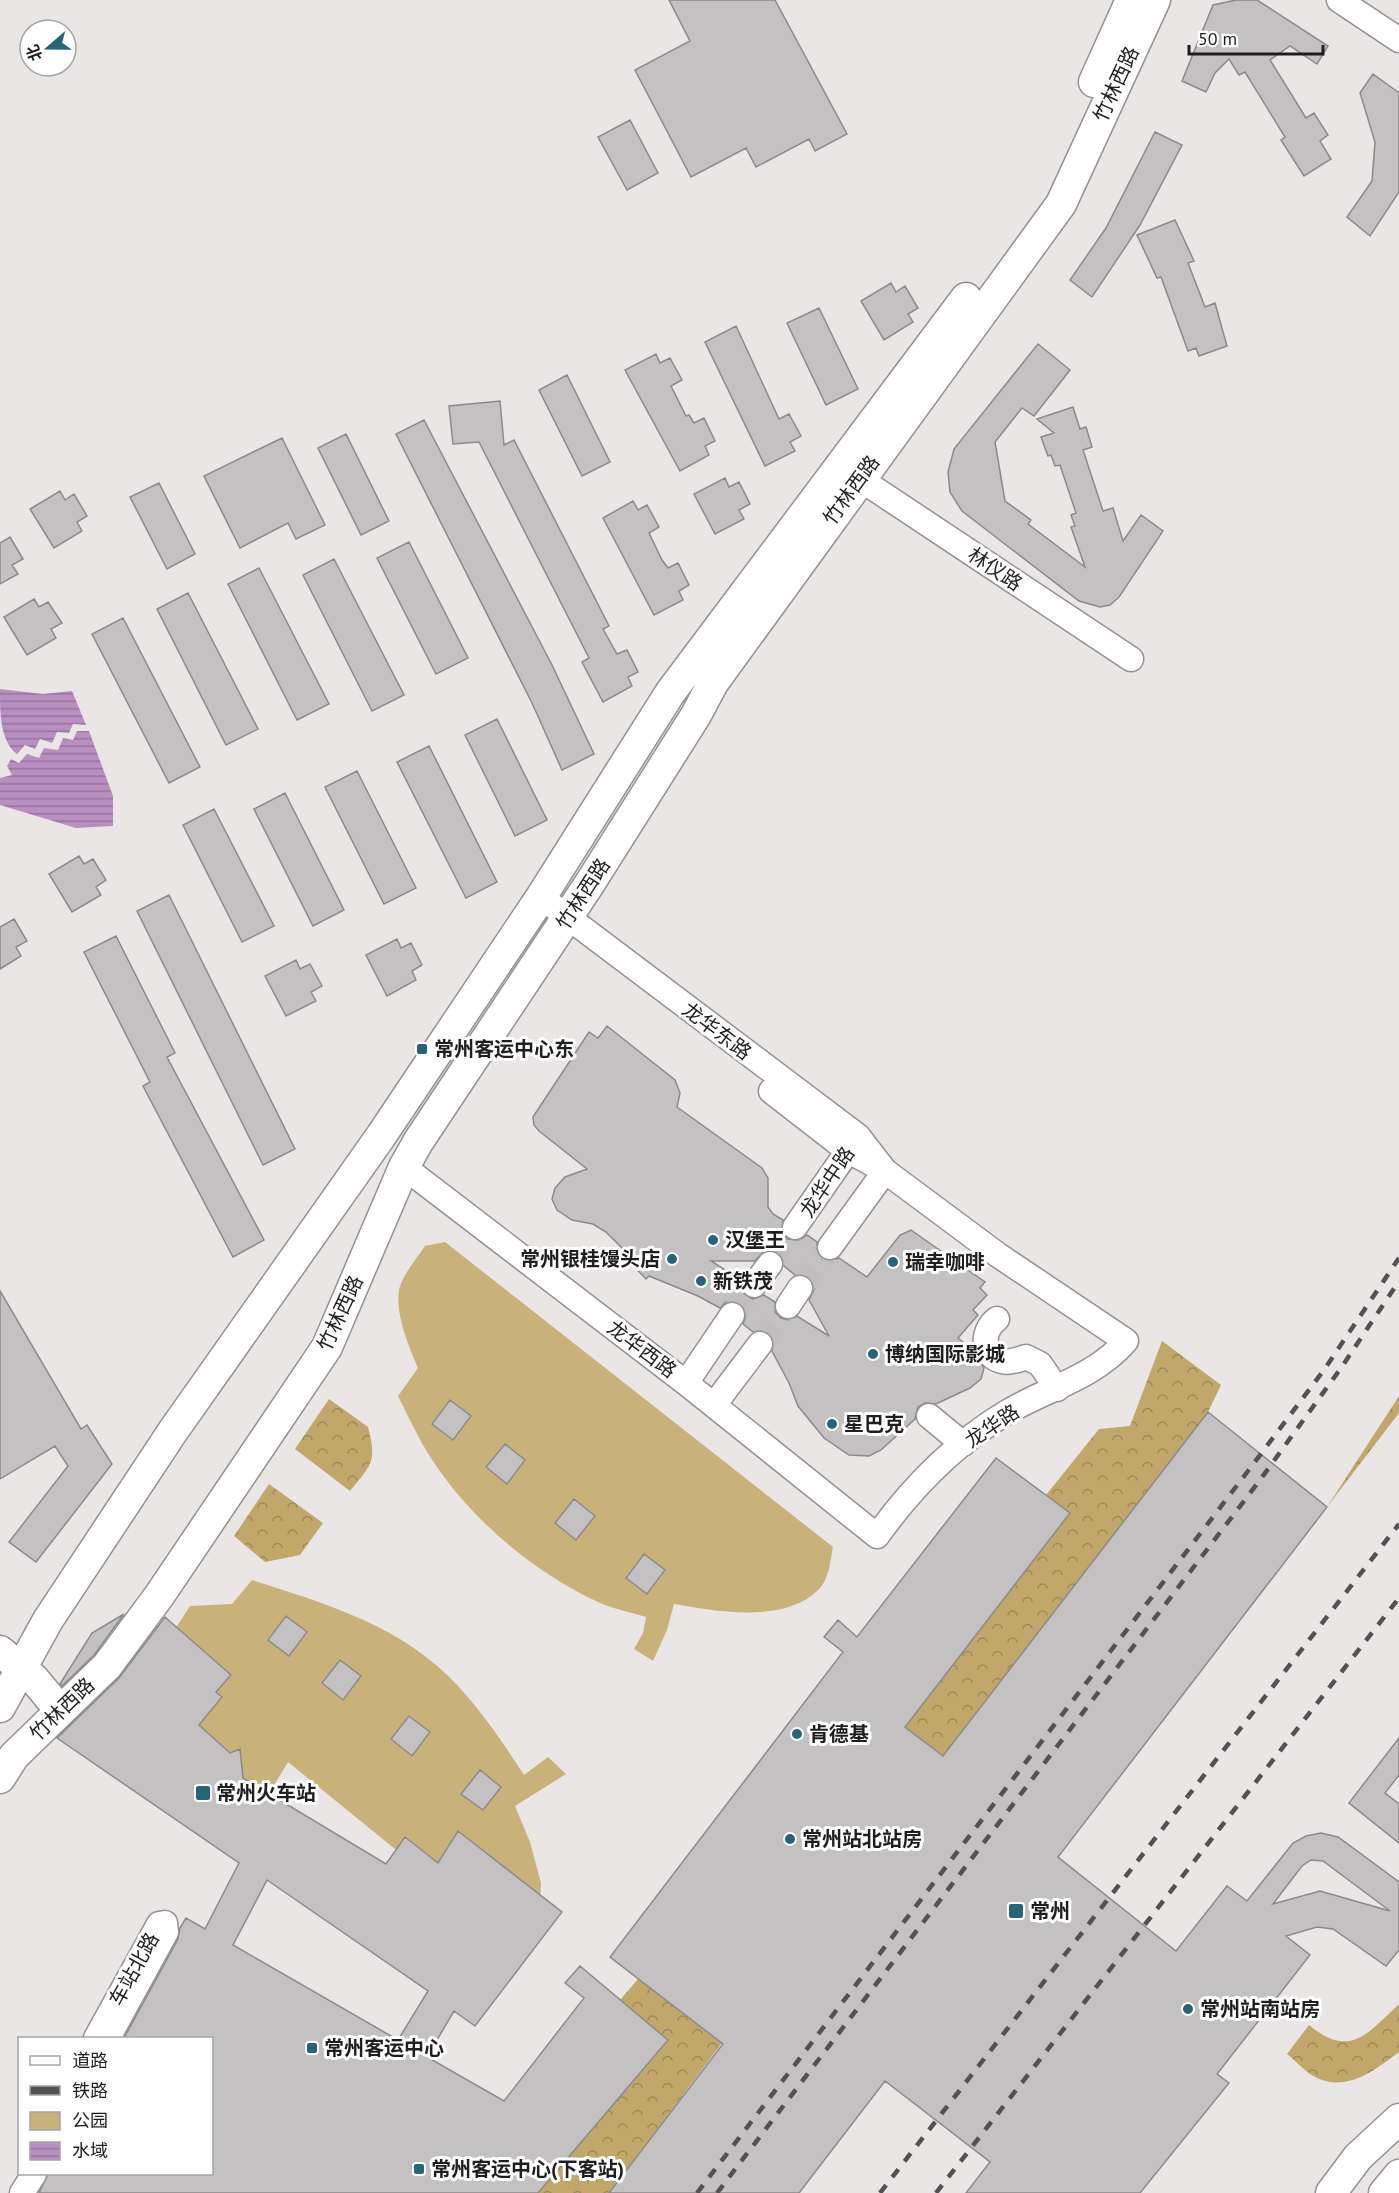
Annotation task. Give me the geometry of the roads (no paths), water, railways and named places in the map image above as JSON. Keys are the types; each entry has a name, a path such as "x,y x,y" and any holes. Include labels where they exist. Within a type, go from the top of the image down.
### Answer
{"main road":[{"name":"竹林西路","path":"0,1705 18,1666 173,1431 381,1136 537,903 670,693 1044,193 1131,0"},
{"name":"竹林西路","path":"0,1778 14,1756 107,1666 159,1596 327,1347 404,1167 564,923 696,715 713,684 1061,204 1155,0"},
{"path":"18,1666 60,1709"},
{"path":"0,1705 60,1709"},
{"path":"1331,2193 1358,2157 1399,2119"},
{"path":"1384,2193 1399,2175"}],"street":[{"path":"1339,0 1399,40"},
{"name":"林仪路","path":"860,479 1131,659"},
{"name":"龙华东路","path":"537,903 853,1143 885,1171 998,1255 1126,1341"},
{"name":"龙华中路","path":"795,1227 853,1143"},
{"name":"龙华西路","path":"404,1167 686,1383 877,1536"},
{"name":"龙华中路","path":"830,1247 885,1171"},
{"path":"754,1285 770,1264"},
{"path":"686,1383 732,1315"},
{"path":"997,1319 988,1326 984,1337 989,1351 1000,1361 1013,1361 1026,1357 1040,1364 1057,1389"},
{"name":"龙华路","path":"877,1536 902,1501 963,1444 1011,1410 1074,1381 1118,1350 1126,1341"},
{"path":"714,1405 760,1344"},
{"path":"929,1416 963,1444"},
{"name":"车站北路","path":"97,2037 159,1924 165,1923 166,1932 109,2037"},
{"path":"10,2193 20,2175"},
{"path":"22,2193 33,2175"}],"water":[{"path":"0,689 43,694 72,691 86,725 73,724 69,733 57,732 52,743 40,739 35,749 25,745 17,754 7,742 4,734"},
{"path":"77,731 89,731 113,796 113,826 76,828 0,805 0,778 12,775 7,766 11,759 19,763 27,754 39,758 44,748 58,750 63,738 73,740"}],"tunnel":[{"path":"770,1264 795,1227"},
{"path":"800,1288 830,1247"},
{"path":"732,1315 754,1285"},
{"path":"760,1344 788,1306"}],"railway":[{"path":"697,2193 1324,1370 1399,1258"},
{"path":"717,2193 1260,1480 1341,1368 1399,1281"},
{"path":"880,2193 1399,1524"},
{"path":"936,2193 1399,1598"}],"place":[{"name":"常州客运中心东","path":"422,1049"},
{"name":"汉堡王","path":"713,1240"},
{"name":"常州银桂馒头店","path":"672,1259"},
{"name":"瑞幸咖啡","path":"893,1262"},
{"name":"新铁茂","path":"701,1281"},
{"name":"博纳国际影城","path":"873,1354"},
{"name":"星巴克","path":"832,1424"},
{"name":"肯德基","path":"797,1734"},
{"name":"常州火车站","path":"203,1793"},
{"name":"常州站北站房","path":"790,1839"},
{"name":"常州","path":"1016,1911"},
{"name":"常州站南站房","path":"1188,2009"},
{"name":"常州客运中心","path":"312,2048"},
{"name":"常州客运中心(下客站)","path":"419,2169"}]}
